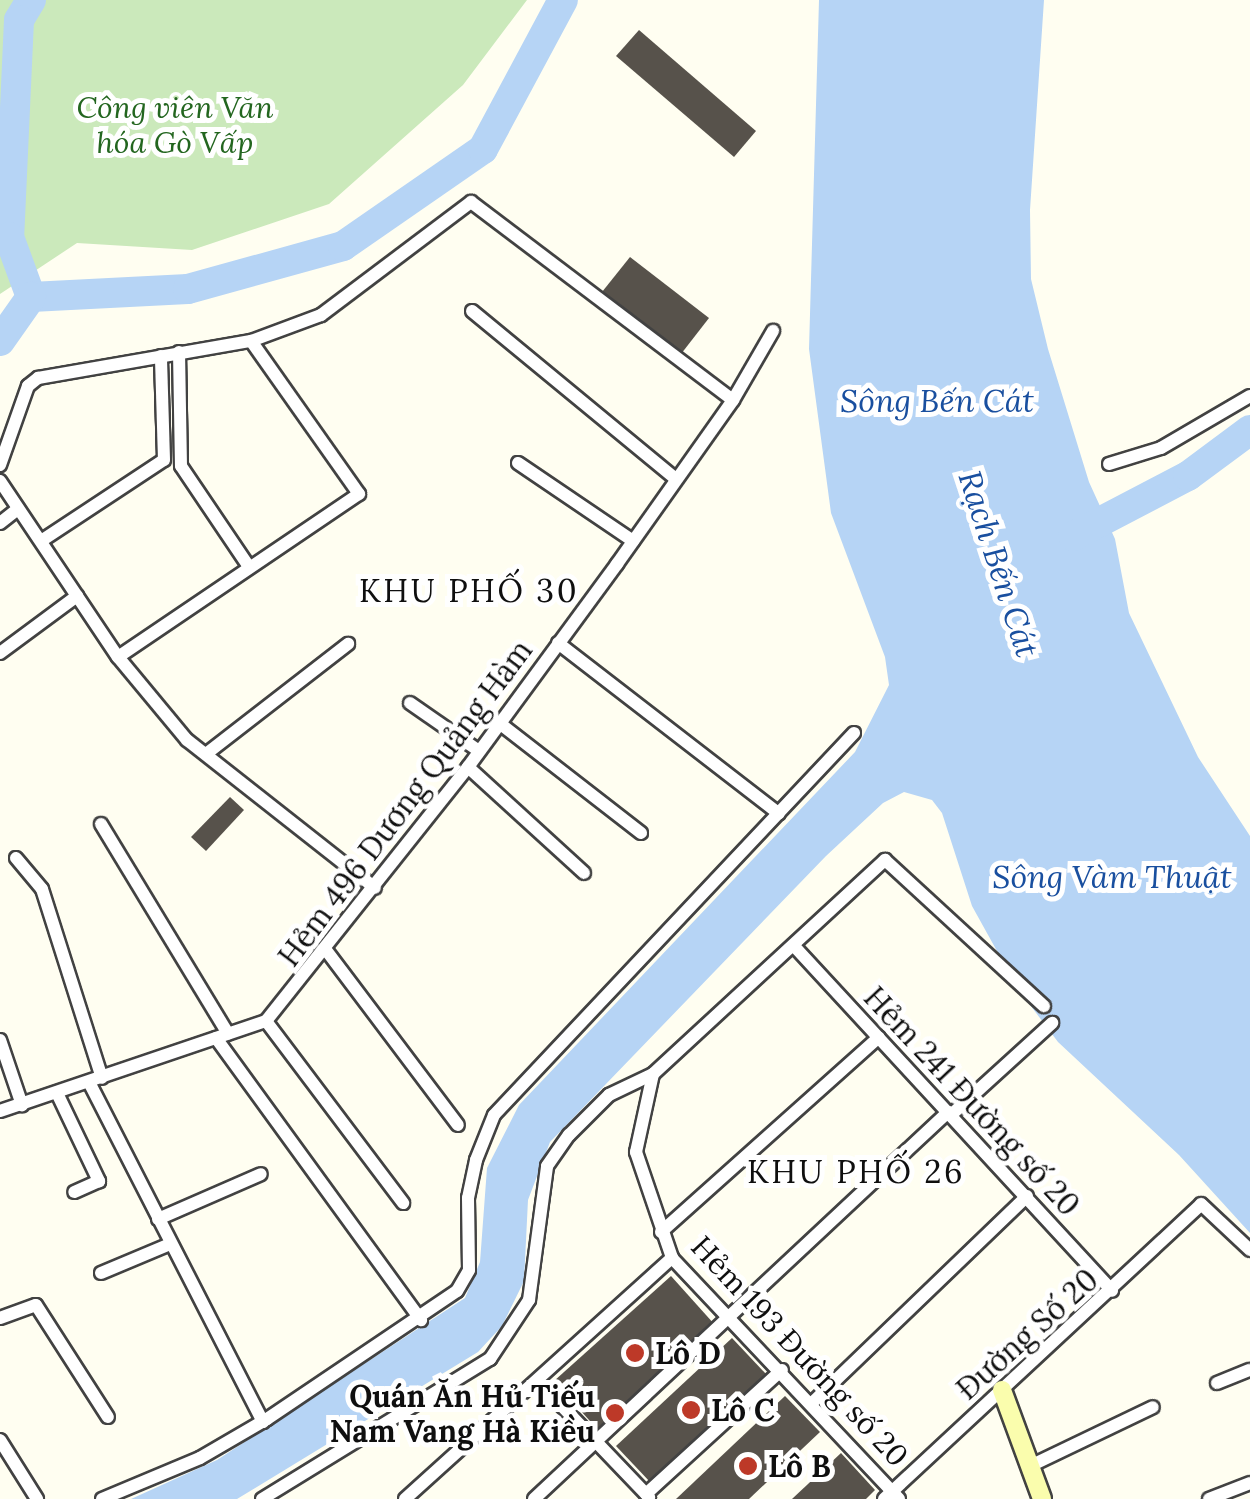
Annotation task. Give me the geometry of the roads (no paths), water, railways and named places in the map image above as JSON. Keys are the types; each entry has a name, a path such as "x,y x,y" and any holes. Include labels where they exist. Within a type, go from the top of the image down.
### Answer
{"street":[{"path":"0,465 28,386 38,378 251,341 321,315 466,203 478,205 733,400"},
{"path":"472,312 676,479"},
{"name":"Hẻm 496 Dương Quảng Hàm","path":"266,1021 468,766 733,400 773,331"},
{"path":"118,657 358,494 251,341"},
{"path":"179,352 181,466 250,567"},
{"path":"161,356 164,460"},
{"path":"1109,464 1161,448 1250,396"},
{"path":"164,460 181,466"},
{"path":"40,542 164,460"},
{"path":"518,463 634,540"},
{"path":"0,481 118,657 187,740 374,888"},
{"path":"0,523 18,508"},
{"path":"0,654 77,596"},
{"path":"558,643 779,814"},
{"path":"206,754 348,644"},
{"path":"410,704 478,752"},
{"path":"498,722 642,833"},
{"path":"102,1499 200,1458 262,1422 422,1320 457,1291 469,1270 468,1198 494,1116 854,733"},
{"path":"468,766 584,874"},
{"path":"101,824 222,1036 422,1320"},
{"path":"16,858 42,889 96,1080 170,1244 262,1422"},
{"path":"262,1499 490,1359 528,1300 547,1166 609,1095 652,1074 885,860 1044,1006"},
{"name":"Hẻm 241 Đường số 20","path":"794,946 1112,1291"},
{"path":"326,950 458,1125"},
{"path":"0,1111 266,1021 402,1203"},
{"path":"534,1499 1052,1023"},
{"path":"662,1232 879,1037"},
{"path":"0,1040 22,1105"},
{"name":"Hẻm 193 Đường số 20","path":"652,1074 636,1152 672,1258 898,1494"},
{"path":"56,1094 99,1181 74,1192"},
{"path":"158,1219 261,1174"},
{"path":"813,1402 1026,1196"},
{"name":"Đường Số 20","path":"884,1499 898,1494 1002,1390 1201,1204 1250,1250"},
{"path":"101,1274 170,1244"},
{"path":"405,1499 672,1258"},
{"path":"0,1318 36,1305 108,1417"},
{"path":"538,1382 649,1496 782,1370"},
{"path":"1217,1383 1250,1370"},
{"path":"1002,1390 1042,1499"},
{"path":"1030,1466 1153,1407"},
{"path":"0,1440 37,1499"},
{"path":"1208,1499 1250,1483"}],"water":[{"path":"819,0 1044,0 1030,210 1031,279 1048,349 1089,482 1115,539 1129,613 1198,757 1250,836 1250,1233 1179,1155 1058,1042 1018,989 972,906 942,813 932,800 904,792 883,803 826,856 550,1142 528,1200 524,1281 502,1326 478,1352 237,1499 131,1499 217,1460 465,1298 480,1262 487,1168 519,1105 855,752 889,685 885,657 831,513 809,349"}],"waterway":[{"path":"31,0 19,20 9,237 31,297 188,289 343,246 483,149 563,0"},
{"path":"0,341 31,297"},
{"path":"1073,536 1188,476 1250,430"}],"place":[{"name":"Lô D","path":"635,1353"},
{"name":"Lô C","path":"691,1410"},
{"name":"Quán Ăn Hủ Tiếu Nam Vang Hà Kiều","path":"615,1413"},
{"name":"Lô B","path":"748,1466"}],"district":[{"name":"KHU PHỐ 30","path":"469,591"},
{"name":"KHU PHỐ 26","path":"856,1172"}],"park label":[{"name":"Công viên Văn hóa Gò Vấp","path":"175,124"}],"water label":[{"name":"Sông Bến Cát","path":"937,401"},
{"name":"Rạch Bến Cát","path":"998,564"},
{"name":"Sông Vàm Thuật","path":"1112,877"}]}
